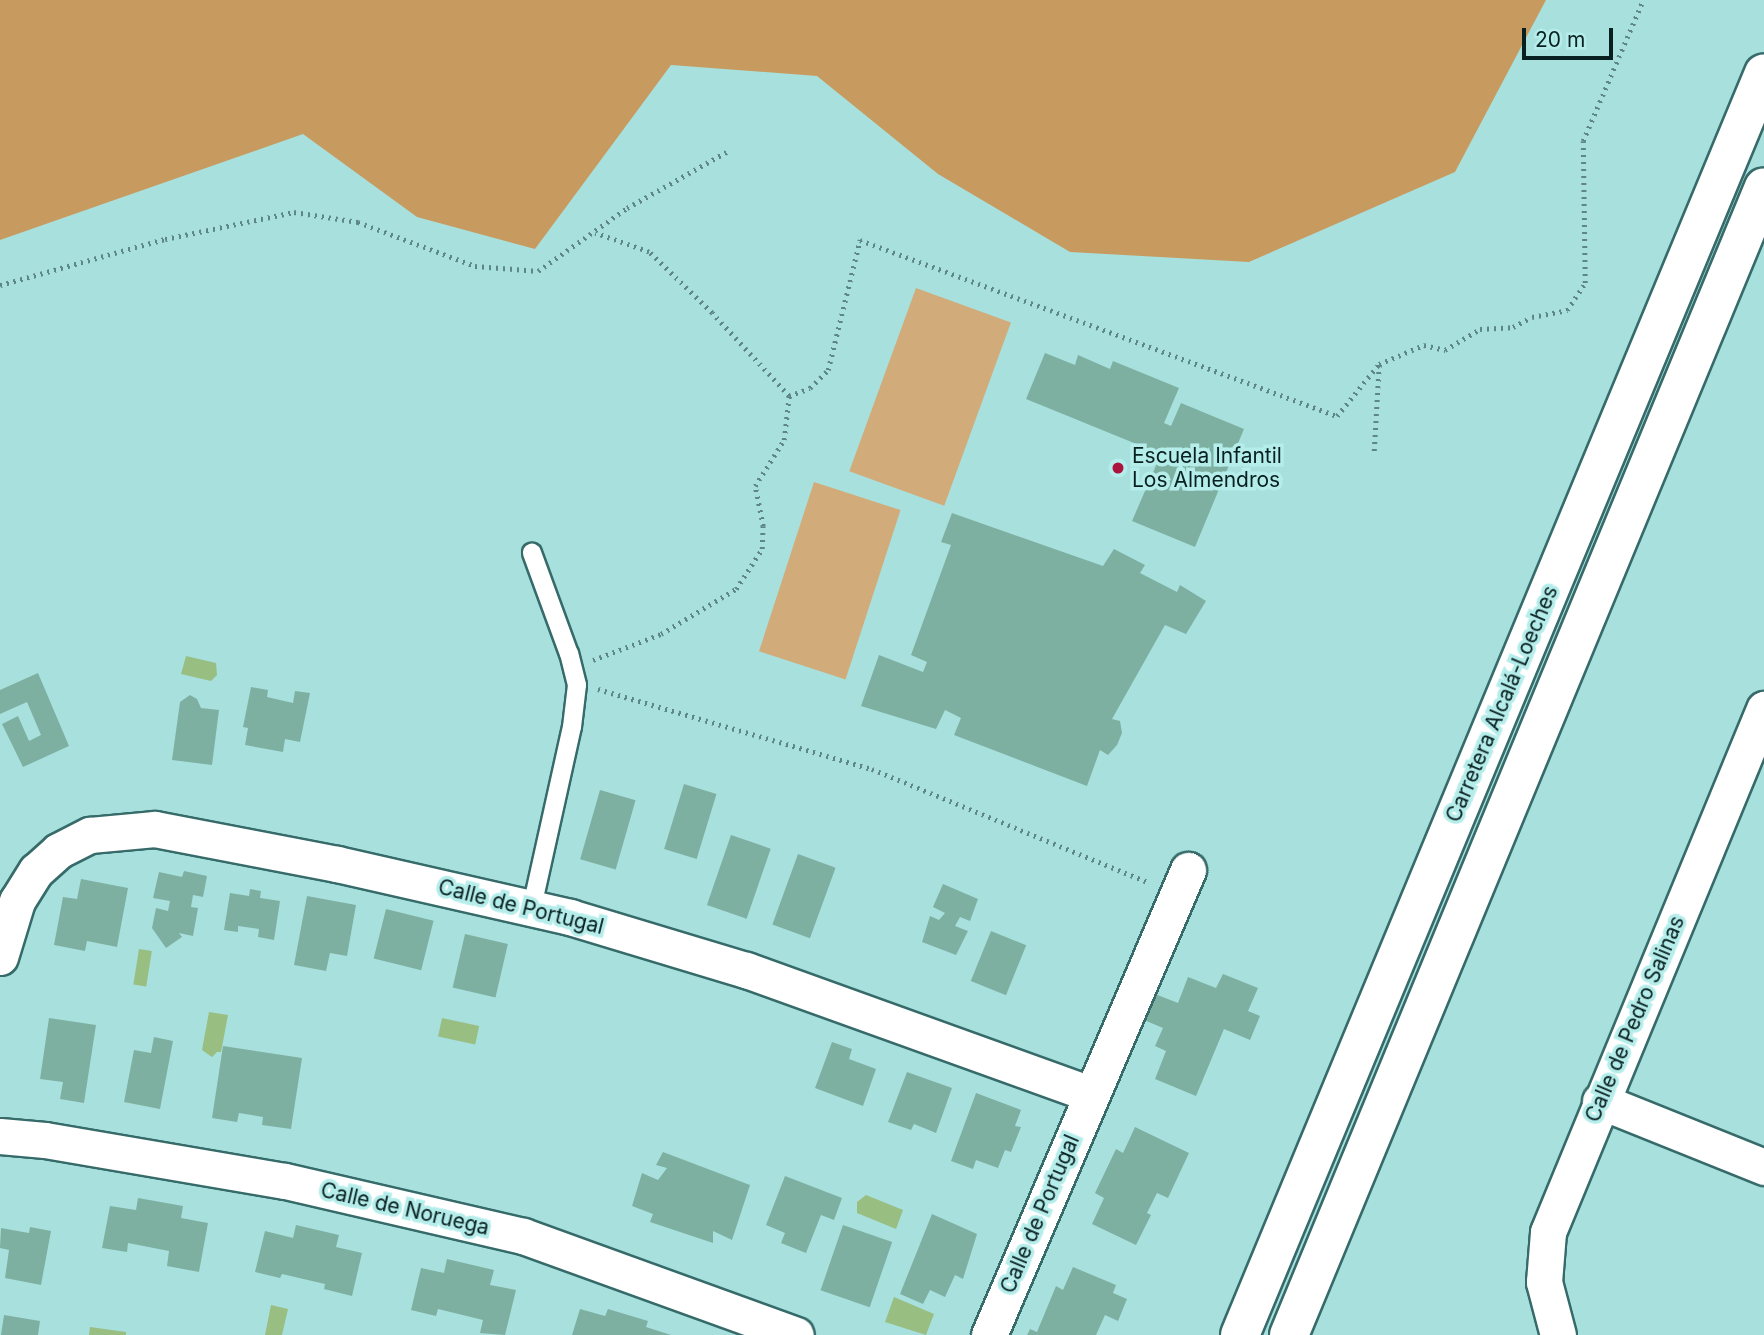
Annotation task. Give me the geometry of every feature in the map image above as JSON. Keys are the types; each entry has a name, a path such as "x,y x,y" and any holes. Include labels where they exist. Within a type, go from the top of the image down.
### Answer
{"main road":[{"name":"Carretera Alcalá-Loeches","path":"1240,1335 1764,73"},
{"name":"Carretera Alcalá-Loeches","path":"1289,1335 1764,187"}],"street":[{"name":"Calle de Pedro Salinas","path":"1558,1335 1544,1282 1548,1232 1764,709"},
{"name":"Calle de Portugal","path":"0,957 17,901 36,871 58,851 90,835 155,829 532,906 746,970 1090,1094"},
{"name":"Calle de Portugal","path":"989,1335 1182,883"},
{"path":"1600,1101 1761,1157"},
{"name":"Calle de Noruega","path":"0,1136 45,1140 285,1181 523,1236 796,1335"}],"lane":[{"path":"532,553 577,685 572,727 532,906"}],"path":[{"path":"789,396 810,388 828,370 860,240 1337,416 1379,364 1424,345 1446,350 1480,329 1513,327 1532,317 1567,310 1585,283 1583,141 1643,0"},
{"path":"0,285 165,239 294,212 358,222 475,266 538,271 627,208 728,151"},
{"path":"570,662 595,660 661,634 736,589 762,549 763,526 755,486 784,440 789,396 712,313 649,252 594,232"},
{"path":"1374,451 1379,364"},
{"path":"577,685 603,689 873,769 1182,883"}],"shaded area":[{"path":"0,0 1546,0 1455,172 1249,262 1070,252 938,174 817,76 671,65 535,249 417,217 303,134 0,240"},
{"path":"916,288 1011,323 944,506 849,471"},
{"path":"814,482 901,510 846,679 759,651"},
{"path":"186,656 216,663 217,675 211,681 181,674"},
{"path":"139,949 152,951 146,987 133,985"},
{"path":"209,1012 228,1015 221,1052 212,1057 202,1050"},
{"path":"442,1018 479,1026 475,1044 438,1037"},
{"path":"866,1195 903,1210 896,1229 857,1213 857,1202"},
{"path":"894,1297 934,1314 926,1335 885,1322"},
{"path":"271,1305 288,1309 282,1335 265,1335"},
{"path":"90,1327 126,1332 126,1335 89,1335"}],"building":[{"path":"1045,353 1075,365 1078,355 1110,369 1113,361 1179,388 1164,423 1171,426 1181,403 1244,429 1195,547 1132,521 1161,454 1026,399"},
{"path":"952,513 1103,566 1114,549 1145,565 1140,573 1177,592 1180,585 1206,601 1186,634 1165,625 1112,719 1120,721 1122,733 1117,745 1108,755 1100,750 1087,786 954,735 961,718 945,710 936,729 861,706 879,655 923,672 927,662 911,655 951,545 941,542"},
{"path":"38,673 69,746 23,767 2,724 18,716 29,741 41,735 27,702 0,714 0,690"},
{"path":"251,687 268,690 267,697 293,703 295,691 310,693 300,742 285,739 283,752 245,745 248,728 243,727"},
{"path":"190,695 197,699 201,708 219,710 212,765 172,760 180,702"},
{"path":"684,784 717,794 697,859 664,849"},
{"path":"600,790 636,800 616,869 580,859"},
{"path":"731,835 771,849 747,919 707,905"},
{"path":"798,854 836,868 810,938 772,924"},
{"path":"184,871 207,876 203,897 193,895 191,907 198,908 193,936 179,933 182,937 166,948 152,928 156,908 168,911 170,901 153,898 159,872 182,877"},
{"path":"81,879 128,888 117,947 87,941 85,951 54,945 63,897 77,899"},
{"path":"943,884 978,899 970,921 960,917 955,926 968,931 956,955 922,942 930,916 939,920 945,913 933,907"},
{"path":"250,889 261,891 260,898 280,901 274,940 258,937 259,929 238,926 238,932 224,930 230,893 249,896"},
{"path":"307,896 356,905 347,956 330,953 326,971 294,965"},
{"path":"386,909 434,921 421,970 374,958"},
{"path":"991,931 1026,945 1006,995 971,981"},
{"path":"465,934 508,944 495,997 453,988"},
{"path":"1223,974 1258,988 1248,1011 1260,1016 1250,1040 1224,1029 1196,1096 1155,1079 1166,1051 1155,1046 1163,1028 1144,1020 1155,994 1178,1003 1188,977 1216,988"},
{"path":"49,1018 96,1025 84,1103 60,1099 63,1082 40,1079"},
{"path":"154,1037 173,1041 160,1109 124,1102 134,1050 151,1053"},
{"path":"832,1042 852,1049 849,1059 876,1069 863,1106 815,1088"},
{"path":"223,1046 302,1058 291,1129 262,1125 263,1117 239,1113 237,1122 212,1118"},
{"path":"907,1072 952,1088 936,1133 914,1124 911,1130 888,1122"},
{"path":"976,1093 1021,1110 1015,1126 1021,1127 1011,1152 1005,1150 998,1168 976,1160 973,1169 951,1161"},
{"path":"1135,1127 1189,1153 1168,1198 1157,1193 1147,1213 1151,1215 1136,1245 1092,1224 1104,1198 1095,1193 1116,1149 1123,1153"},
{"path":"663,1152 750,1185 732,1240 713,1231 713,1243 650,1222 653,1214 632,1206 642,1173 658,1180 667,1168 656,1165"},
{"path":"785,1176 842,1198 834,1220 821,1215 806,1253 781,1243 785,1233 766,1225"},
{"path":"138,1198 183,1206 181,1218 208,1223 199,1272 167,1266 169,1251 128,1243 127,1252 102,1248 110,1206 136,1210"},
{"path":"932,1214 977,1234 963,1279 955,1275 945,1297 930,1290 923,1304 900,1294"},
{"path":"296,1225 339,1235 336,1247 362,1253 352,1296 324,1289 325,1284 282,1274 280,1278 255,1272 265,1231 293,1238"},
{"path":"843,1225 892,1242 870,1307 821,1290"},
{"path":"30,1227 51,1231 41,1285 5,1278 9,1250 0,1248 1,1228 29,1233"},
{"path":"447,1259 494,1270 490,1285 516,1290 505,1335 480,1333 483,1320 438,1309 436,1316 411,1310 421,1268 444,1273"},
{"path":"1073,1267 1116,1285 1113,1293 1127,1299 1118,1321 1105,1315 1096,1335 1027,1335 1030,1329 1037,1332 1056,1286 1063,1290"},
{"path":"580,1309 605,1316 608,1309 648,1321 646,1327 671,1335 572,1335"},
{"path":"4,1315 40,1321 38,1335 1,1335"}],"place":[{"name":"Escuela Infantil Los Almendros","path":"1118,468"}]}
